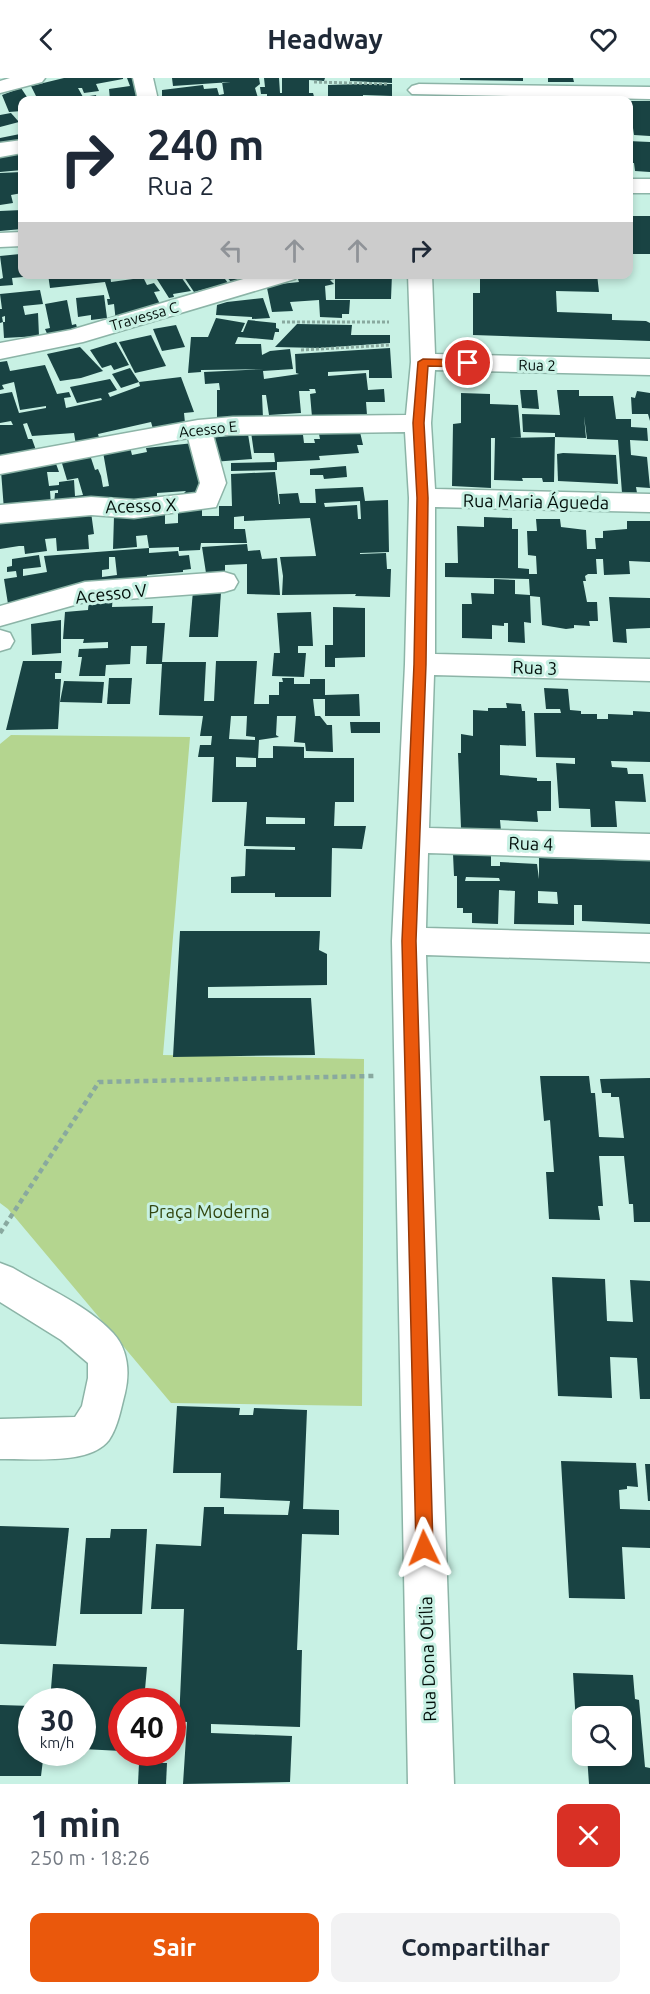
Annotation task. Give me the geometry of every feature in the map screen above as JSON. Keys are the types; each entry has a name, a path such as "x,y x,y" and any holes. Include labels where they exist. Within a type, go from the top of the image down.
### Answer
{"street":[{"path":"0,87 35,78"},
{"path":"143,78 147,96"},
{"path":"418,88 650,93"},
{"path":"0,150 18,148"},
{"path":"633,186 650,186"},
{"path":"0,240 18,239"},
{"name":"Travessa C","path":"0,351 74,337 270,279"},
{"name":"Rua Dona Otília","path":"420,279 422,342 418,423 422,498 420,664 409,941 431,1784"},
{"name":"Rua 2","path":"422,342 650,367"},
{"name":"Acesso E","path":"0,465 198,428 233,425 418,423"},
{"name":"Acesso X","path":"0,514 91,506 134,509 206,501 213,483 198,428"},
{"name":"Rua Maria Águeda","path":"422,498 650,504"},
{"name":"Acesso V","path":"0,616 85,592 224,582"},
{"name":"Rua 3","path":"420,664 650,670"},
{"name":"Rua 4","path":"412,840 650,847"},
{"path":"409,941 650,948"},
{"path":"0,1281 89,1337 105,1353 109,1375 99,1420 92,1431 81,1437 0,1439"}],"path":[{"path":"314,82 418,88"},
{"path":"282,322 422,342"},
{"path":"301,350 422,342"},
{"path":"0,1233 99,1082 411,1076"}],"green space":[{"name":"Praça Moderna","path":"11,735 190,737 163,1055 364,1059 362,1406 171,1403 8,1209 0,1203 0,744"}],"building":[{"path":"64,78 123,78 96,84 99,91 84,93 82,88 78,88 82,96 36,96 31,86"},
{"path":"127,78 138,78 141,96 110,96 109,89 130,86"},
{"path":"172,78 259,78 260,84 255,88 257,96 162,96 162,90 203,85 204,89 217,88 219,95 224,94 222,83 173,86"},
{"path":"264,78 279,78 280,93 282,93 282,78 325,78 324,81 309,80 309,93 313,93 314,96 267,96 267,94 261,94 260,87 265,87"},
{"path":"350,78 392,78 392,83 350,81"},
{"path":"460,78 523,78 523,81 460,80"},
{"path":"548,78 573,78 574,82 548,82"},
{"path":"392,84 392,96 328,96 328,85"},
{"path":"21,88 26,96 18,96 18,111 9,112 2,95"},
{"path":"633,101 650,101 650,136 634,135"},
{"path":"11,113 18,122 0,127 0,115"},
{"path":"18,134 18,144 0,148 0,138"},
{"path":"633,141 650,142 650,172 635,171"},
{"path":"18,150 18,170 0,172 0,152"},
{"path":"18,172 18,194 11,195 13,203 0,205 0,173"},
{"path":"18,210 18,229 0,231 0,211"},
{"path":"633,216 650,216 650,254 633,254"},
{"path":"18,254 18,277 12,278 13,285 0,286 0,279 3,278 0,256"},
{"path":"49,279 111,279 111,282 144,279 147,285 154,283 160,291 154,292 161,306 130,312 132,317 116,322 114,304 108,305 107,299 110,299 105,282 50,288"},
{"path":"157,279 183,279 191,291 173,294 174,297 169,298"},
{"path":"185,279 225,279 228,283 194,292"},
{"path":"228,279 245,279 232,283"},
{"path":"298,279 335,279 330,280 334,284 325,286 326,300 350,300 349,314 342,314 342,318 320,317 319,300 290,302 293,311 272,312 267,288 299,282"},
{"path":"335,279 392,279 391,299 335,299"},
{"path":"480,279 598,279 599,292 556,291 557,312 612,314 612,320 646,321 650,323 650,341 473,335 473,293 480,293"},
{"path":"40,290 43,304 23,306 25,315 38,313 39,336 4,338 3,322 0,323 0,309 2,309 0,294"},
{"path":"104,295 107,318 91,320 91,315 78,317 76,298"},
{"path":"263,298 270,318 252,319 252,317 216,315 217,305"},
{"path":"67,300 72,325 76,324 78,331 49,338 45,329 50,328 45,304"},
{"path":"216,318 245,323 241,332 248,320 276,323 279,332 275,332 273,340 238,337 235,344 261,344 262,355 270,351 290,349 293,369 263,371 264,379 299,374 296,373 295,354 390,348 392,378 369,378 369,370 328,372 328,376 366,373 368,390 384,389 385,402 366,402 367,415 312,417 310,394 316,393 315,389 309,389 310,391 299,391 301,413 269,415 266,395 262,395 263,418 217,420 219,383 205,384 204,372 264,369 201,370 201,372 188,373 191,337 208,337"},
{"path":"297,324 352,325 351,335 390,335 390,343 319,348 275,347"},
{"path":"176,325 185,347 162,351 153,329"},
{"path":"151,335 166,366 135,373 119,342"},
{"path":"116,342 129,365 114,370 111,365 102,368 90,350"},
{"path":"80,347 103,371 81,378 60,381 47,354"},
{"path":"7,361 10,371 45,365 57,394 69,392 71,397 64,398 66,408 102,400 101,398 77,403 70,387 110,379 117,390 108,393 110,397 140,386 139,382 181,377 194,412 184,413 185,423 171,424 172,427 153,429 151,422 98,434 100,441 76,445 74,433 32,436 27,423 23,424 28,439 32,439 37,453 0,463 0,425 13,425 11,421 0,423 0,394 12,392 19,413 46,408 46,406 20,410 14,382 2,385 4,389 0,390 0,362"},
{"path":"130,368 139,382 121,388 112,374"},
{"path":"520,390 537,390 539,409 522,408"},
{"path":"557,390 579,390 579,396 613,396 616,419 631,419 631,427 647,428 648,441 630,440 631,455 647,457 650,488 636,487 637,493 622,493 618,440 587,439 584,416 586,438 555,437 555,433 523,432 522,414 560,415"},
{"path":"637,391 650,393 650,421 648,414 632,414 631,397 635,398"},
{"path":"461,393 490,394 490,404 518,405 521,438 555,437 554,482 543,482 542,478 522,478 523,481 494,480 495,438 491,438 491,488 452,486 453,424 461,423"},
{"path":"251,432 303,435 304,443 315,443 314,439 320,439 319,434 360,432 363,445 357,445 359,453 319,456 320,460 277,462 277,470 231,471 231,463 275,462 274,453 254,453"},
{"path":"248,434 252,459 212,462 210,438"},
{"path":"194,443 207,496 183,498 186,491 157,493 157,500 54,505 55,493 58,493 58,490 50,491 51,505 4,510 1,471 55,461 59,472 47,472 49,486 74,480 75,496 83,495 78,478 67,480 61,460 90,455 95,470 98,469 101,476 103,487 109,486 103,452 130,447 132,455 147,452 146,448"},
{"path":"557,454 616,455 618,484 558,481"},
{"path":"346,466 347,477 324,479 323,475 310,475 310,469"},
{"path":"275,472 279,504 279,494 298,493 300,503 316,503 315,489 363,487 365,501 388,500 389,552 360,554 386,553 387,569 391,569 390,597 355,596 356,594 282,595 283,576 280,557 316,556 310,518 244,521 244,516 234,517 234,529 245,529 247,543 201,543 200,550 179,551 179,547 149,548 147,535 136,536 137,547 113,549 114,516 165,514 165,524 178,523 178,508 202,507 202,516 219,516 219,506 232,506 231,474","holes":["360,501 361,519 358,519 357,505 325,507 324,503"]},
{"path":"91,512 94,534 88,535 89,549 57,551 56,538 45,539 47,551 25,554 24,546 0,549 0,522"},
{"path":"484,517 512,518 512,529 518,529 518,568 529,569 529,574 537,574 536,556 528,555 527,531 537,531 536,519 560,519 561,527 586,530 587,549 596,549 595,538 603,538 603,531 627,529 627,521 650,521 650,562 629,561 630,574 604,575 603,559 596,559 597,574 588,574 585,576 586,581 583,581 587,602 597,602 598,621 589,621 590,626 574,625 574,628 566,629 542,625 540,597 530,596 531,623 524,622 525,643 508,642 508,623 504,623 504,626 492,625 492,639 462,638 462,604 472,604 471,593 494,594 494,579 515,580 515,594 530,595 529,579 445,577 445,563 458,563 457,526 484,527"},
{"path":"247,544 248,551 260,550 262,559 277,558 280,595 247,594 247,564 225,565 225,571 206,573 202,547"},
{"path":"149,548 149,553 178,551 179,556 189,555 191,569 183,570 183,572 147,575 148,585 8,604 4,579 17,577 16,571 7,572 7,567 12,566 12,559 39,555 41,567 23,569 23,576 47,572 44,556","holes":["109,557 115,557 117,575 102,577 102,570 109,569"]},
{"path":"193,591 221,592 218,637 189,637"},
{"path":"113,595 112,607 153,606 152,623 165,623 162,662 206,662 204,701 214,701 216,661 257,661 254,704 269,704 269,695 279,695 279,682 283,682 282,678 294,678 294,684 310,684 310,679 325,679 325,695 359,694 360,716 325,716 325,699 313,699 315,716 320,716 327,725 332,725 333,752 306,751 305,743 294,742 296,716 277,716 276,735 279,737 259,740 258,758 273,758 273,746 304,747 304,758 354,758 354,802 335,802 334,826 366,826 362,849 332,848 331,897 275,897 275,893 231,893 231,877 245,876 246,849 295,850 295,847 244,846 247,802 212,802 214,757 198,757 200,745 211,745 212,736 200,736 203,716 159,715 162,664 146,664 147,646 131,646 130,664 106,665 105,676 79,676 82,657 78,657 79,649 108,648 108,642 83,643 84,639 63,639 65,612 88,610 89,599","holes":["231,716 247,716 246,736 255,737 255,740 229,739","236,757 256,758 256,767 236,767","266,817 305,818 305,824 266,824"]},
{"path":"609,597 650,598 650,628 626,629 627,643 613,642"},
{"path":"333,607 365,608 365,657 335,658 335,667 325,667 325,645 333,645"},
{"path":"311,612 313,646 298,646 298,653 306,653 304,677 272,676 274,653 280,653 277,613"},
{"path":"61,620 61,653 32,655 31,624"},
{"path":"23,661 62,661 61,673 55,673 55,679 61,679 58,729 6,730"},
{"path":"109,678 132,678 130,704 107,704"},
{"path":"64,681 104,682 102,703 60,702"},
{"path":"544,688 568,689 570,710 581,711 581,714 597,714 597,719 608,719 608,714 633,715 633,711 650,712 650,762 611,761 612,767 627,768 628,774 643,774 646,802 615,801 617,827 591,827 590,809 559,808 556,763 575,764 575,758 536,757 534,713 561,713 560,709 546,709"},
{"path":"506,703 521,704 522,711 525,711 526,746 500,745 500,775 551,781 551,811 537,811 538,822 500,820 501,831 461,828 458,753 461,753 461,734 473,736 473,710 488,711 488,708 507,708"},
{"path":"350,722 380,722 380,733 351,733"},
{"path":"453,854 491,856 491,866 500,866 500,862 537,864 539,879 539,858 650,861 650,924 582,921 582,905 574,905 574,925 514,924 515,891 499,890 498,924 472,923 472,913 463,913 463,908 457,908 457,876 454,876","holes":["466,877 499,878 500,881 465,881","538,891 557,892 558,904 538,903"]},
{"path":"180,931 320,931 319,950 327,954 327,985 208,987 208,998 311,998 315,1055 173,1057"},
{"path":"540,1076 589,1076 591,1093 595,1093 599,1137 624,1138 619,1097 611,1097 611,1093 602,1093 600,1079 650,1078 650,1222 634,1222 633,1204 629,1204 624,1156 599,1156 603,1206 598,1206 600,1220 549,1219 546,1172 554,1172 550,1120 544,1121"},
{"path":"552,1277 605,1279 607,1321 633,1322 630,1280 650,1281 650,1399 640,1399 637,1358 610,1357 612,1398 558,1396"},
{"path":"177,1406 240,1408 239,1415 253,1415 254,1408 307,1410 303,1509 339,1510 339,1535 302,1534 297,1650 302,1650 300,1727 211,1724 211,1733 292,1736 290,1782 183,1784 184,1766 186,1766 187,1722 186,1688 180,1688 184,1609 151,1609 156,1544 201,1546 204,1507 224,1507 224,1514 288,1515 290,1501 220,1498 221,1473 173,1473"},
{"path":"561,1461 636,1463 638,1487 627,1486 627,1489 619,1490 620,1509 650,1510 650,1548 622,1547 625,1599 569,1598"},
{"path":"645,1464 650,1464 650,1501 648,1501"},
{"path":"0,1526 69,1528 56,1646 0,1644"},
{"path":"111,1529 147,1529 142,1614 80,1614 86,1538 110,1538"},
{"path":"53,1664 147,1667 145,1688 108,1688 108,1750 96,1750 96,1688 51,1688"},
{"path":"573,1673 633,1675 635,1699 639,1700 645,1767 650,1768 650,1784 589,1784 588,1766 632,1766 632,1706 575,1706"},
{"path":"0,1705 18,1706 18,1766 42,1766 41,1776 0,1776"},
{"path":"139,1766 167,1766 166,1784 138,1784"}],"route":[{"path":"424,1548 409,941 420,664 422,498 418,423 423,362 468,363"}]}
